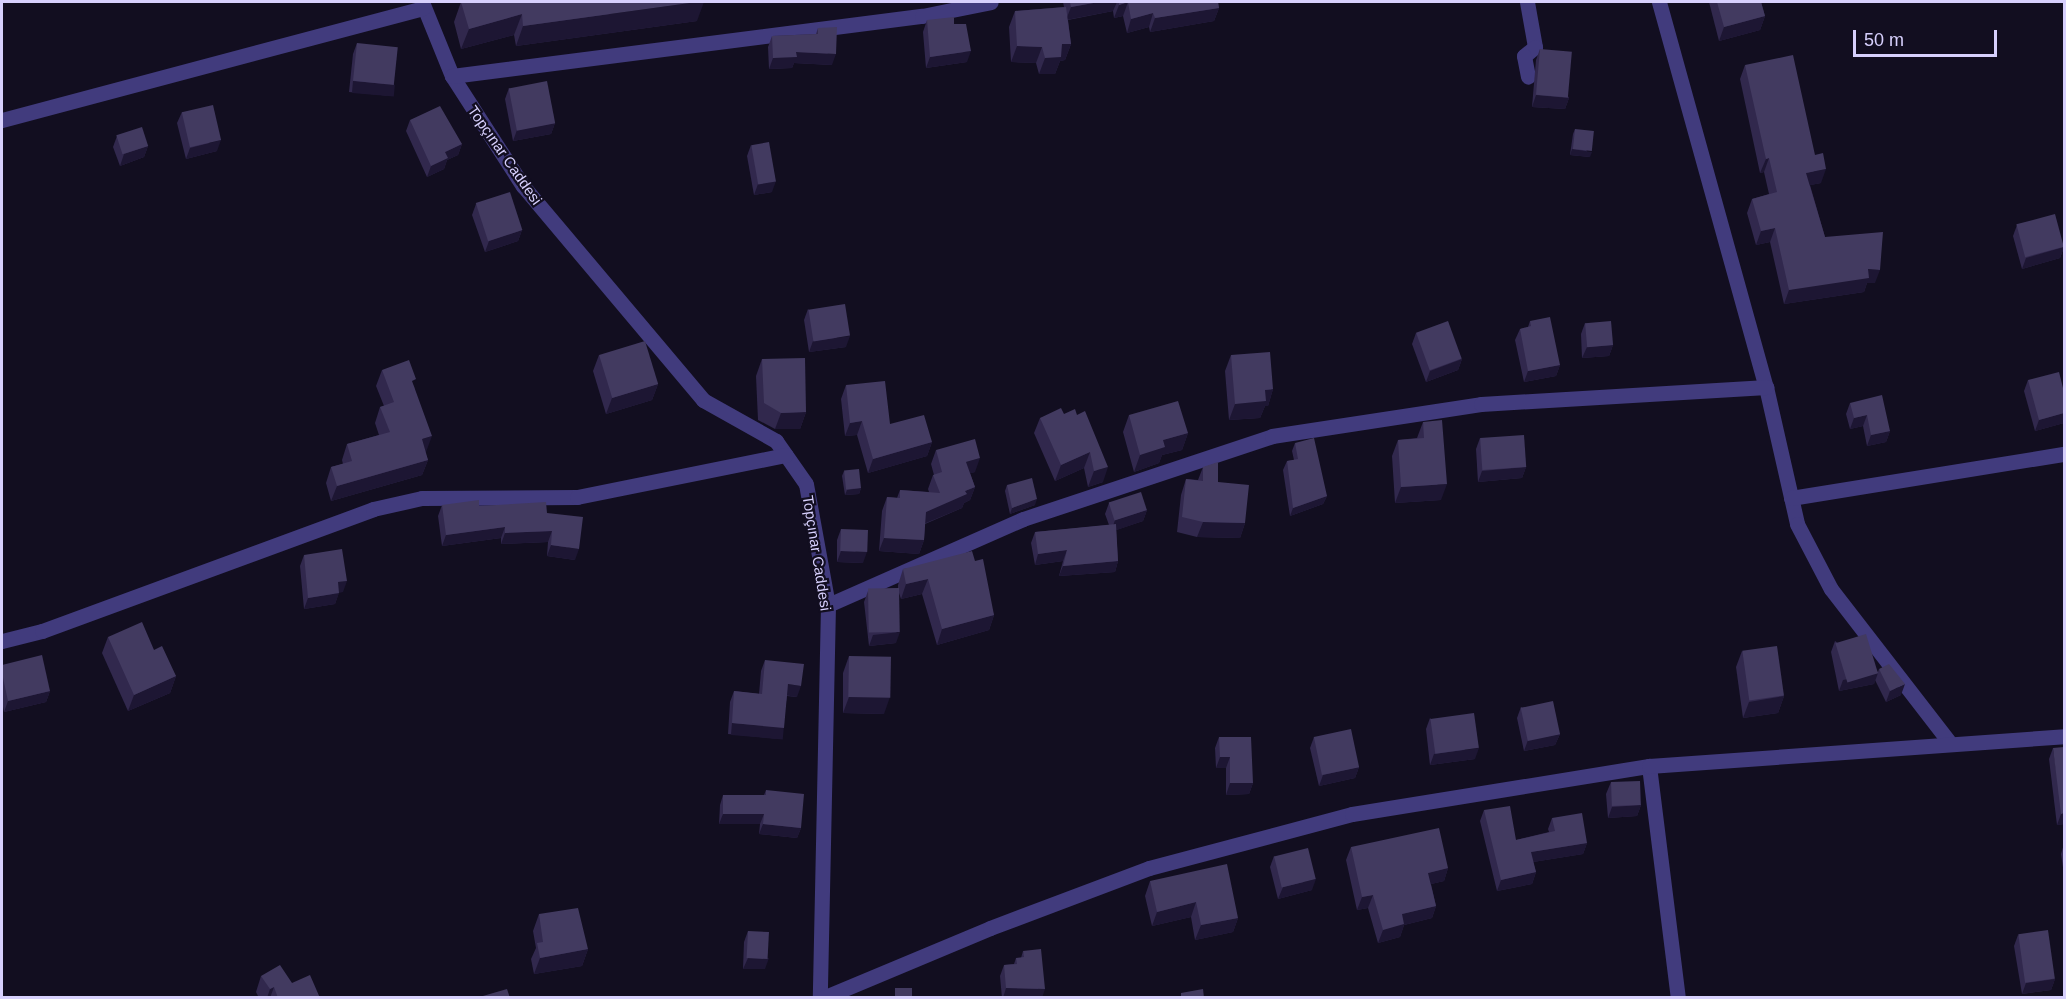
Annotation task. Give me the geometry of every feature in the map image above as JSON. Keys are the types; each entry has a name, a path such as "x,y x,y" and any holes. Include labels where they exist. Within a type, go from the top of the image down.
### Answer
{"street":[{"path":"452,76 922,16 992,2"},
{"path":"1527,2 1535,47 1524,56 1528,77"},
{"path":"1659,2 1766,387 1797,525 1831,589 1952,744"},
{"path":"2,120 423,5"},
{"name":"Topçınar Caddesi","path":"423,5 452,76 523,186 703,400 776,441 806,484 828,605 821,998"},
{"path":"828,605 1023,519 1272,436 1481,404 1766,387"},
{"path":"1791,498 2064,454"},
{"path":"2,641 42,631 373,508 422,498 577,497 786,455"},
{"path":"821,998 990,928 1149,868 1352,814 1649,766 2064,736"},
{"path":"1649,766 1678,998"}],"building":[{"path":"461,2 697,2 523,26 522,14 469,29"},
{"path":"1070,2 1099,2 1071,7"},
{"path":"1128,2 1218,2 1219,8 1155,18 1153,13 1131,19"},
{"path":"1717,2 1761,2 1765,16 1724,27"},
{"path":"1066,7 1071,44 1062,44 1061,57 1045,58 1042,47 1017,46 1015,11"},
{"path":"954,17 954,24 966,24 971,51 930,57 927,20"},
{"path":"837,27 836,54 796,52 797,57 773,58 772,36 818,34 818,28"},
{"path":"357,43 398,47 394,85 353,81"},
{"path":"1540,49 1572,52 1568,98 1536,95"},
{"path":"1793,55 1815,155 1823,153 1826,169 1806,173 1825,237 1883,232 1880,270 1868,269 1869,278 1789,290 1775,228 1761,231 1752,199 1777,192 1769,158 1766,159 1745,65"},
{"path":"547,81 555,123 517,131 509,88"},
{"path":"213,105 221,140 190,147 182,112"},
{"path":"440,106 462,144 445,152 448,158 431,166 410,120"},
{"path":"142,127 148,146 123,154 116,135"},
{"path":"1575,129 1594,131 1592,151 1573,149"},
{"path":"769,142 776,181 758,185 751,145"},
{"path":"510,192 522,230 488,241 476,203"},
{"path":"2055,214 2064,247 2025,257 2016,224"},
{"path":"845,304 850,336 813,341 808,310"},
{"path":"1550,317 1560,365 1528,371 1520,329 1531,326 1530,321"},
{"path":"1448,321 1462,359 1430,370 1416,333"},
{"path":"1611,321 1613,345 1587,347 1585,323"},
{"path":"645,341 658,384 612,398 599,355"},
{"path":"1270,352 1273,389 1265,390 1266,401 1235,404 1231,355"},
{"path":"805,358 806,412 781,413 764,403 762,359"},
{"path":"409,360 416,379 412,381 432,436 422,439 428,460 337,486 331,467 352,461 347,444 390,432 380,407 394,402 382,370"},
{"path":"2059,372 2064,392 2064,413 2039,420 2028,380"},
{"path":"885,381 890,424 924,415 932,442 873,459 862,421 850,423 846,385"},
{"path":"1882,395 1890,431 1871,435 1867,415 1854,418 1850,403"},
{"path":"1178,401 1188,433 1163,440 1165,447 1140,455 1129,415"},
{"path":"1061,408 1064,414 1075,409 1077,415 1085,411 1108,467 1094,471 1090,452 1061,465 1040,418"},
{"path":"1442,420 1447,484 1401,487 1398,440 1424,438 1423,422"},
{"path":"1524,435 1526,467 1482,470 1480,438"},
{"path":"1314,438 1327,496 1293,508 1287,461 1298,459 1295,443"},
{"path":"975,439 980,458 966,462 975,487 965,491 967,494 926,512 924,540 884,538 887,497 900,498 900,490 940,493 933,475 942,472 936,450"},
{"path":"1218,462 1218,482 1249,485 1245,523 1203,522 1182,517 1186,479 1203,481 1203,467"},
{"path":"859,469 861,488 846,489 844,471"},
{"path":"1032,478 1037,499 1012,508 1007,485"},
{"path":"1141,492 1147,510 1115,521 1109,503"},
{"path":"479,500 479,506 546,502 547,513 583,517 579,549 551,545 552,531 505,533 505,527 446,535 442,505"},
{"path":"1116,524 1118,561 1063,566 1067,550 1038,554 1035,532"},
{"path":"841,529 868,530 867,552 840,551"},
{"path":"342,549 347,581 338,582 339,593 308,598 304,555"},
{"path":"972,551 975,561 983,559 994,615 942,629 928,579 906,584 903,569"},
{"path":"899,588 900,632 869,633 868,589"},
{"path":"142,622 154,650 162,646 176,676 134,695 108,637"},
{"path":"1866,634 1878,673 1847,683 1835,643"},
{"path":"1777,646 1784,696 1749,700 1742,651"},
{"path":"42,655 50,691 8,701 2,665"},
{"path":"849,656 891,657 890,698 848,697"},
{"path":"765,660 804,664 801,686 788,684 784,728 732,723 734,691 762,694"},
{"path":"1889,664 1905,684 1890,691 1879,669"},
{"path":"1553,701 1560,734 1528,741 1521,708"},
{"path":"1474,713 1479,748 1435,754 1430,719"},
{"path":"1351,729 1359,767 1322,775 1314,737"},
{"path":"1219,737 1251,737 1253,783 1230,783 1230,757 1220,757"},
{"path":"2064,747 2064,813 2061,814 2053,748"},
{"path":"1640,781 1641,805 1612,806 1611,782"},
{"path":"766,790 804,794 801,828 763,824 764,814 723,814 723,795 766,795"},
{"path":"1510,806 1516,840 1555,831 1552,818 1582,813 1587,843 1531,852 1536,872 1501,880 1484,810"},
{"path":"1439,828 1448,868 1428,873 1436,906 1402,914 1404,924 1383,930 1373,895 1362,897 1351,847"},
{"path":"1308,848 1316,879 1282,888 1274,856"},
{"path":"1227,864 1238,918 1201,925 1196,902 1157,912 1150,881"},
{"path":"578,908 588,949 540,958 537,943 543,942 539,914"},
{"path":"2048,930 2055,979 2025,983 2018,934"},
{"path":"748,931 769,932 768,959 747,958"},
{"path":"1041,949 1045,989 1006,988 1004,965 1017,964 1016,958 1024,957 1023,951"},
{"path":"280,965 292,983 310,975 320,998 278,998 274,987 270,989 261,976"},
{"path":"895,988 912,988 912,998 895,998"},
{"path":"507,989 510,998 476,998"},
{"path":"1203,989 1204,998 1181,998 1181,993"}]}
